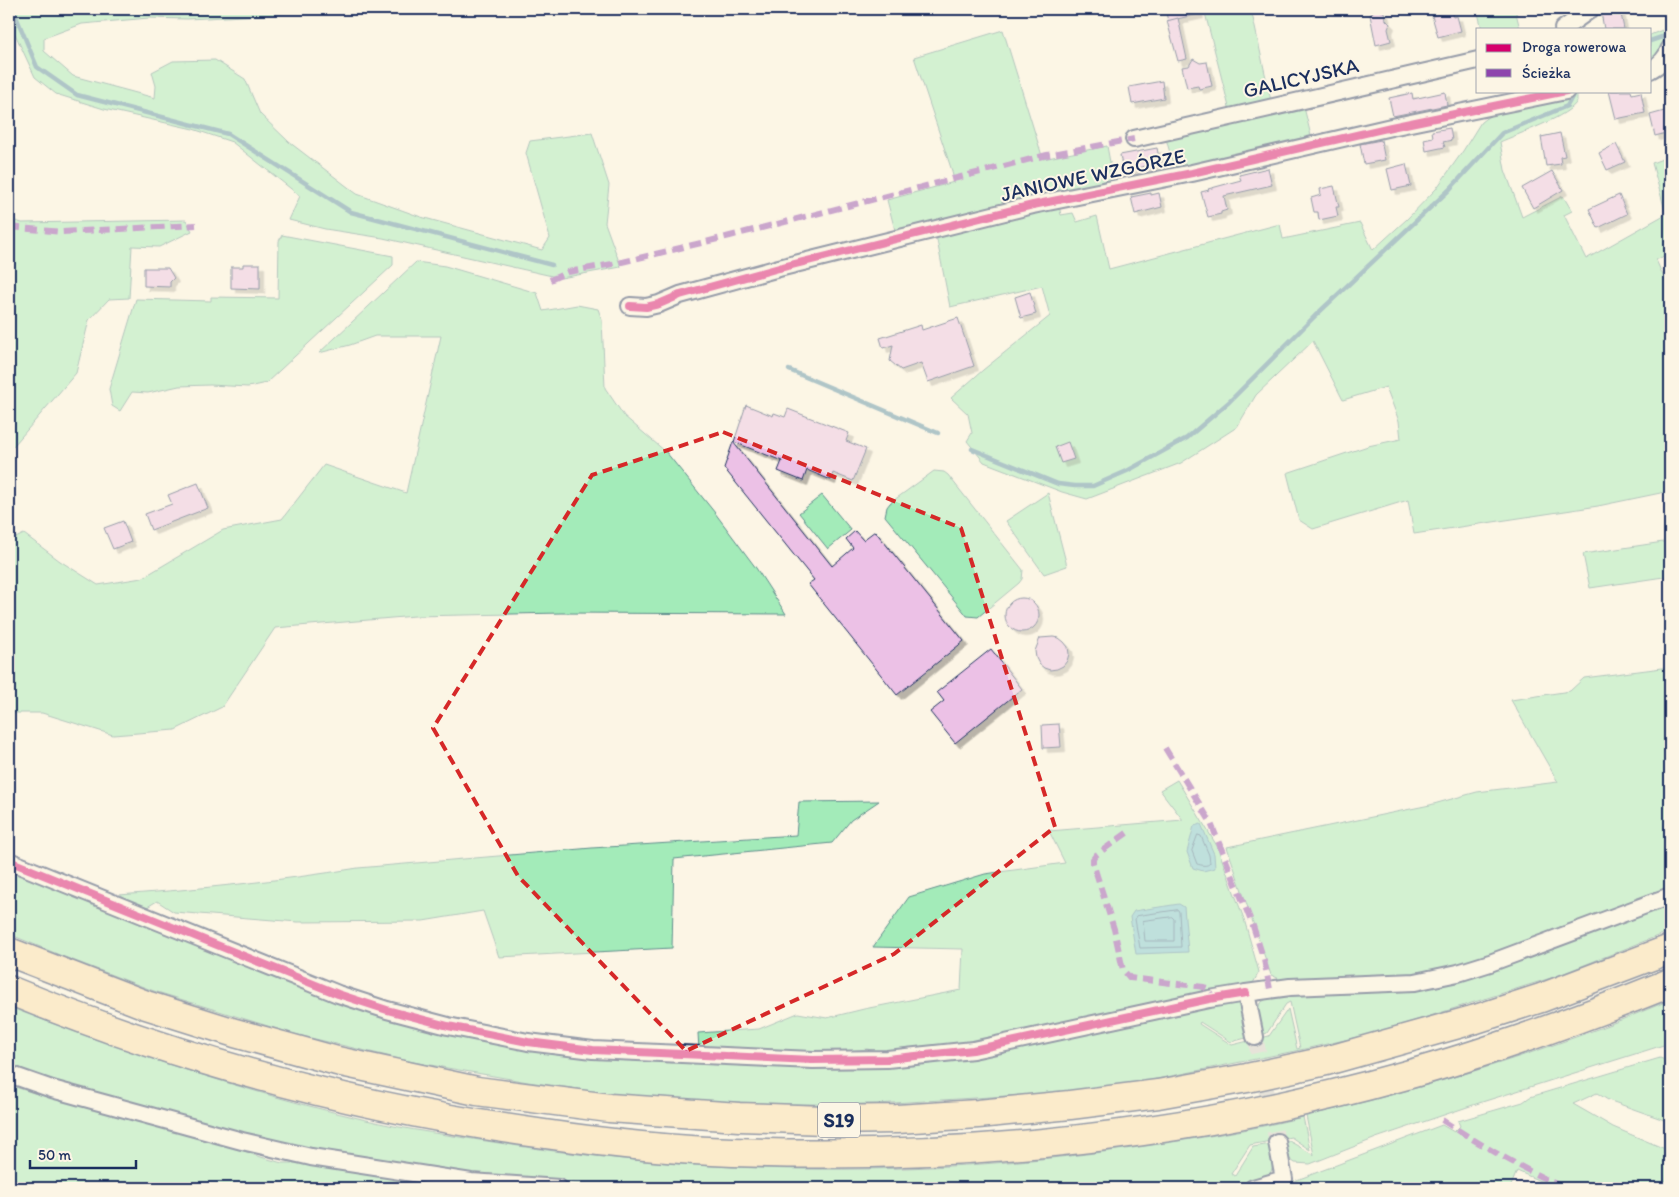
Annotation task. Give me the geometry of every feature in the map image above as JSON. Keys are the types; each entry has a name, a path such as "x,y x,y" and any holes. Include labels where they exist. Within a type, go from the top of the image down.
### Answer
{"highway":[{"name":"S19","path":"9,952 146,1005 235,1033 337,1061 477,1091 618,1109 739,1117 842,1120 978,1114 1070,1105 1158,1094 1247,1078 1326,1061 1450,1027 1540,998 1670,948"},
{"name":"S19","path":"9,990 147,1042 246,1072 368,1103 477,1125 599,1142 720,1152 835,1154 938,1151 1027,1144 1192,1124 1251,1112 1401,1077 1474,1055 1579,1019 1670,983"}],"street":[{"path":"1564,28 1592,9"},
{"path":"1652,69 1669,57"},
{"name":"GALICYJSKA","path":"1134,139 1476,60"},
{"name":"JANIOWE WZGÓRZE","path":"630,306 646,307 659,304 680,295 779,268 1033,205 1192,173 1391,127 1561,92"},
{"path":"9,861 338,994 387,1010 448,1026 528,1042 593,1050 814,1060 887,1060 973,1050 1209,999 1290,987 1415,982 1458,973 1490,963 1670,896"},
{"path":"1246,993 1255,1037"},
{"path":"9,1074 90,1100 242,1141 311,1157 471,1182 559,1188"},
{"path":"1253,1188 1284,1178 1277,1142"}],"highlighted area":[{"path":"723,432 961,528 1055,827 894,954 686,1051 518,876 433,728 592,475"}],"green space":[{"path":"9,9 375,9 187,19 149,18 82,24 44,38 44,51 73,76 155,98 156,86 152,72 173,61 215,60 245,79 260,114 289,142 357,194 421,217 542,250 550,238 526,153 530,141 592,133 609,185 605,223 621,267 561,278 383,238 325,229 289,220 300,196 232,142 193,129 104,109 56,94 35,77 9,21"},
{"path":"1204,9 1251,9 1271,101 1230,111"},
{"path":"1477,9 1515,9 1520,28 1482,28"},
{"path":"1670,27 1661,52 1652,62 1652,34"},
{"path":"1003,30 1043,159 1107,146 1114,184 896,234 887,200 954,182 914,57"},
{"path":"1577,93 1577,101 1565,113 1542,125 1500,142 1505,170 1522,217 1563,196 1572,211 1564,215 1586,259 1666,214 1652,163 1670,156 1670,253 1656,260 1670,291 1670,491 1598,506 1414,534 1408,500 1313,529 1299,520 1287,473 1368,446 1401,439 1399,421 1386,387 1343,400 1313,341 1256,395 1237,427 1181,463 1087,499 1062,492 984,462 967,441 972,433 968,414 951,398 1050,316 1042,286 950,307 936,235 1059,206 1061,215 1073,213 1077,222 1097,216 1109,269 1280,224 1283,239 1360,223 1373,250 1436,189 1481,122 1493,113"},
{"path":"1303,103 1312,140 1175,171 1165,135"},
{"path":"9,219 22,223 186,220 192,231 159,247 132,246 129,298 109,299 89,320 76,373 9,451"},
{"path":"282,235 393,256 393,265 266,383 248,387 179,386 148,393 132,392 120,411 112,406 109,389 136,299 211,301 211,297 278,298 279,241"},
{"path":"416,262 445,266 537,293 543,311 577,305 598,309 602,320 605,388 624,416 666,452 715,513 756,568 786,614 561,613 415,616 275,628 222,707 175,730 113,735 42,713 12,713 11,812 9,814 9,541 24,534 60,561 98,585 142,578 223,530 282,519 324,465 406,493 441,336 375,336 319,353"},
{"path":"934,471 944,472 948,475 1023,570 1022,579 1019,583 978,617 967,616 885,516 890,503"},
{"path":"1048,493 1067,566 1044,574 1006,521"},
{"path":"822,495 851,530 828,549 799,513"},
{"path":"1670,541 1670,576 1590,588 1583,554"},
{"path":"1670,667 1670,890 1573,927 1560,927 1480,961 1419,977 1284,981 1271,975 1227,847 1430,805 1477,792 1558,782 1511,700 1570,691 1584,678"},
{"path":"1177,780 1217,846 1244,919 1259,972 1252,985 1227,988 989,1042 883,1052 867,1049 823,1054 699,1050 698,1033 759,1029 798,1013 827,1018 961,990 963,949 873,947 909,897 985,874 1065,863 1049,831 1183,820 1160,790"},
{"path":"879,801 851,820 832,843 674,859 672,948 499,957 483,911 423,921 298,922 174,912 157,901 144,909 119,895 239,884 358,868 592,848 796,835 799,802"},
{"path":"9,866 457,1034 887,1065 1235,1001 1244,1009 1250,1037 1231,1042 1200,1022 1199,1024 1232,1045 1269,1036 1288,1009 1297,1049 1300,1048 1290,1002 1286,1004 1267,1033 1260,1036 1256,1018 1260,1003 1275,994 1412,988 1670,902 1670,931 1554,977 1376,1033 1127,1085 1039,1094 876,1104 777,1104 638,1097 528,1082 413,1062 294,1034 154,991 9,934"},
{"path":"1670,1000 1670,1043 1482,1102 1376,1138 1310,1164 1295,1163 1287,1157 1282,1142 1289,1141 1314,1155 1306,1116 1399,1093 1491,1066 1581,1035"},
{"path":"9,1007 184,1069 317,1108 413,1130 579,1154 741,1167 822,1169 904,1168 985,1164 1146,1146 1205,1137 1303,1117 1310,1150 1291,1137 1250,1145 1231,1174 1235,1176 1253,1147 1271,1144 1273,1160 1271,1172 1260,1181 1224,1188 619,1186 477,1177 240,1137 9,1069"},
{"path":"1660,1058 1670,1062 1670,1122 1608,1100 1597,1093 1573,1104 1613,1127 1670,1151 1670,1188 1556,1188 1517,1171 1510,1188 1281,1188 1281,1186 1442,1125 1454,1132 1460,1126 1458,1121"},
{"path":"9,1085 201,1137 282,1163 310,1163 501,1188 9,1188"}],"water":[{"path":"1201,824 1214,854 1215,868 1203,871 1193,868 1187,852 1194,826"},
{"path":"1179,904 1184,907 1188,952 1136,954 1130,917 1134,911"}],"building":[{"path":"1165,9 1198,9 1199,14 1168,21"},
{"path":"1376,9 1384,12 1386,20 1390,24 1388,29 1391,41 1376,45 1370,15"},
{"path":"1620,9 1624,28 1604,28 1601,12"},
{"path":"1451,11 1453,17 1457,16 1461,31 1438,37 1432,16"},
{"path":"1178,18 1187,59 1178,61 1167,21"},
{"path":"1193,59 1200,63 1207,62 1212,86 1199,89 1198,86 1187,88 1182,67 1189,66"},
{"path":"1162,81 1164,98 1132,104 1129,87"},
{"path":"1445,92 1447,105 1393,116 1389,98 1412,93 1413,99"},
{"path":"1609,92 1631,92 1632,94 1641,92 1645,113 1616,119"},
{"path":"1668,110 1670,132 1655,136 1650,115"},
{"path":"1450,128 1452,140 1443,142 1445,147 1426,151 1424,139 1433,137 1432,131"},
{"path":"1560,133 1565,156 1560,157 1561,164 1546,166 1541,137"},
{"path":"1381,140 1385,160 1364,164 1360,144"},
{"path":"1616,144 1625,162 1607,170 1599,153"},
{"path":"1157,148 1160,163 1123,171 1120,155"},
{"path":"1406,164 1411,186 1392,190 1387,169"},
{"path":"1268,168 1272,185 1224,196 1227,210 1221,212 1221,214 1208,217 1201,192 1241,180 1239,175"},
{"path":"1552,171 1563,190 1533,208 1522,188"},
{"path":"1334,186 1339,207 1336,207 1338,216 1319,220 1318,212 1314,212 1311,198 1321,195 1320,189"},
{"path":"1151,193 1151,195 1159,193 1162,207 1135,214 1131,197"},
{"path":"1619,195 1627,214 1598,228 1589,209"},
{"path":"243,264 260,264 260,289 231,288 231,267 243,267"},
{"path":"144,268 168,268 174,278 170,282 170,287 144,286"},
{"path":"1030,292 1036,314 1021,318 1015,297"},
{"path":"958,318 974,366 928,382 921,363 901,370 890,361 893,345 883,348 880,338 921,325 922,330"},
{"path":"746,405 773,416 774,413 785,417 788,409 849,433 846,441 866,449 853,481 833,473 831,480 807,470 803,481 778,471 782,461 734,442"},
{"path":"733,442 832,566 853,548 846,539 855,531 863,540 875,531 964,641 897,695 808,584 814,580 724,468"},
{"path":"1068,442 1074,459 1061,463 1055,447"},
{"path":"198,483 208,508 151,530 145,514 172,504 168,495"},
{"path":"123,521 131,542 113,549 104,528"},
{"path":"1022,598 1034,603 1039,615 1034,627 1022,632 1010,627 1005,615 1010,603"},
{"path":"1040,638 1059,638 1064,642 1068,647 1069,654 1063,666 1050,670 1039,664 1035,651"},
{"path":"991,649 1022,689 955,743 930,712 944,701 937,692"},
{"path":"1059,724 1061,747 1043,748 1042,725"}],"waterway":[{"path":"13,9 37,67 77,95 228,134 351,212 552,265"},
{"path":"1652,40 1665,36"},
{"path":"972,449 1058,484 1093,486 1127,471 1187,438 1229,402 1315,316 1449,190 1502,133 1567,106 1572,97"},
{"path":"789,370 938,433"}],"tunnel":[{"path":"1255,1037 1277,1142"}],"marked path":[{"path":"550,280 568,272 618,263 730,236 1047,155 1134,139"},
{"path":"9,227 62,232 196,225"},
{"path":"1165,748 1210,821 1253,926 1264,960 1270,989"},
{"path":"1127,833 1093,859 1114,929 1123,970 1130,978 1204,987 1215,998"},
{"path":"1442,1120 1502,1156 1565,1188"}],"cycle path":[{"path":"630,306 646,307 659,304 680,295 779,268 1033,205 1192,173 1391,127 1561,92"},
{"path":"9,861 338,994 387,1010 448,1026 528,1042 593,1050 813,1060 887,1059 973,1050 1209,999 1246,993"}]}
